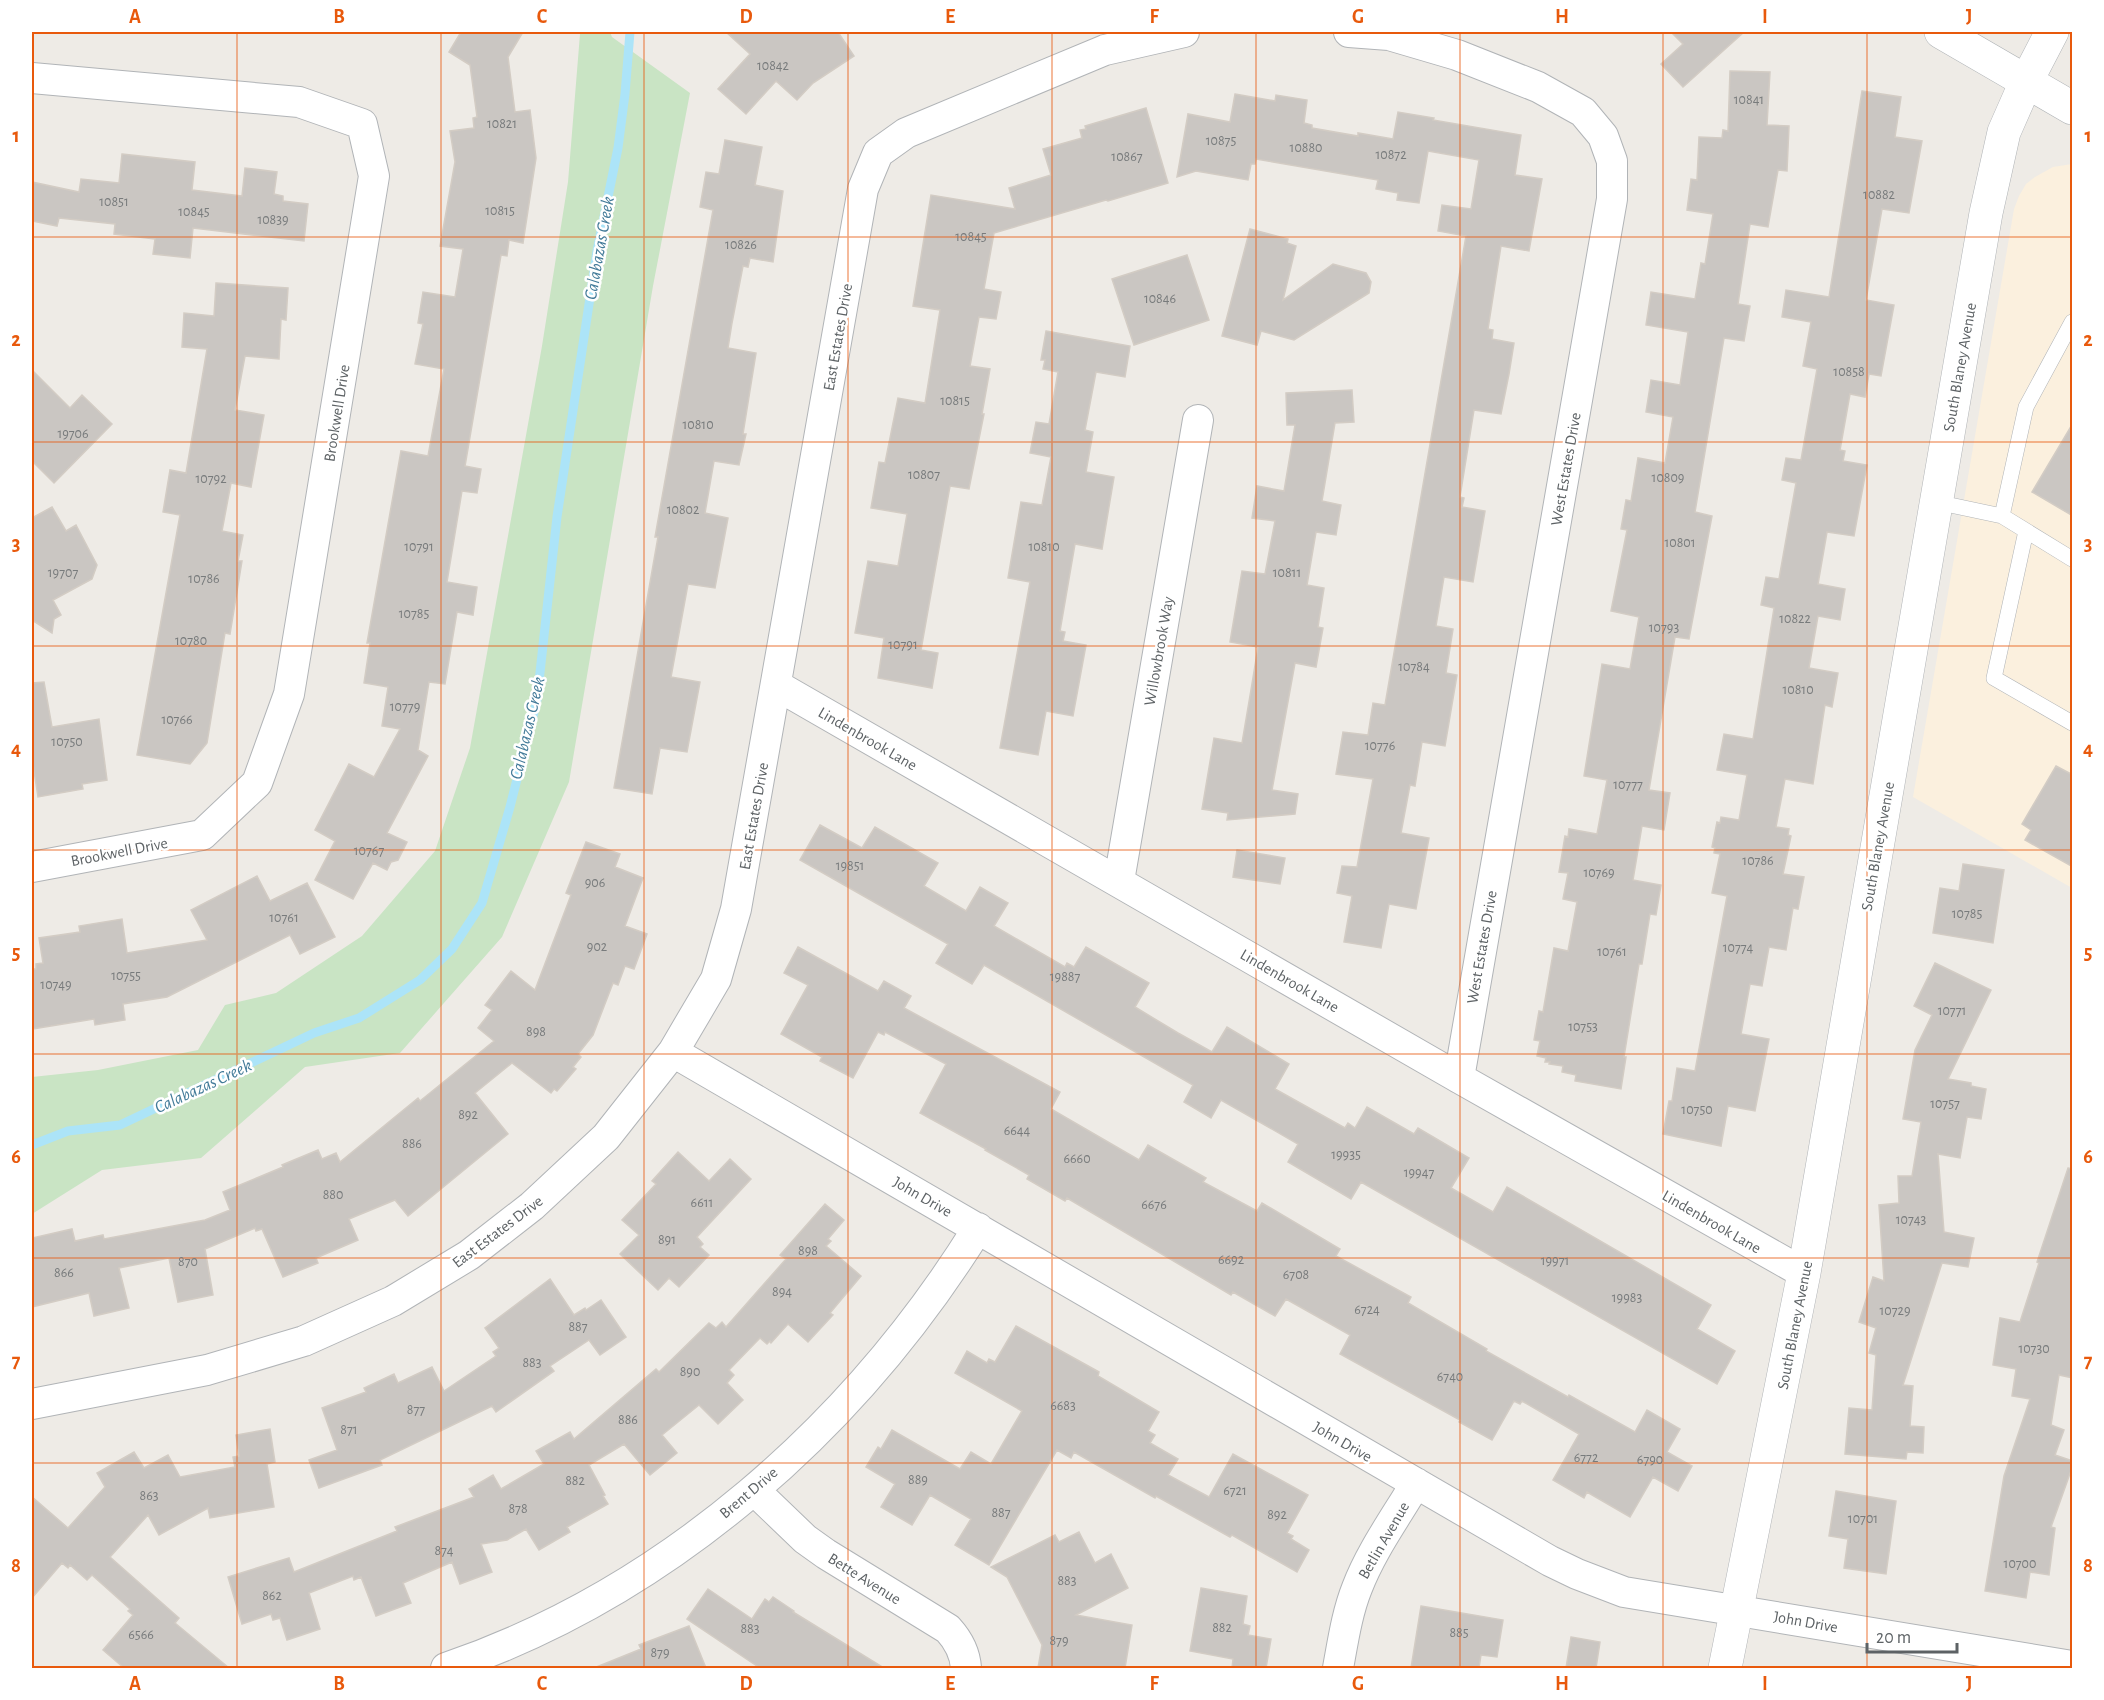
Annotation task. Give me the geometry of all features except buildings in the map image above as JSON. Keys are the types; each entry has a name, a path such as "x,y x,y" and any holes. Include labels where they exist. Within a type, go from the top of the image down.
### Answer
{"street":[{"name":"East Estates Drive","path":"32,1404 207,1370 304,1341 393,1301 469,1256 532,1206 606,1137 673,1052 716,979 736,909 863,189 878,153 906,133 1105,50 1184,32"},
{"name":"West Estates Drive","path":"1349,32 1389,35 1457,55 1538,87 1583,112 1603,136 1612,161 1612,199 1459,1078"},
{"path":"1941,32 2073,108"},
{"name":"South Blaney Avenue","path":"1725,1668 1804,1273 1986,213 2004,132 2026,82 2052,32"},
{"name":"Brookwell Drive","path":"32,78 299,102 362,124 374,176 289,694 257,783 202,835 32,867"},
{"name":"Willowbrook Way","path":"1119,881 1198,420"},
{"name":"Lindenbrook Lane","path":"776,685 1459,1078 1804,1273"},
{"name":"John Drive","path":"673,1052 1550,1561 1598,1583 1624,1592 2073,1666"},
{"name":"Brent Drive","path":"446,1668 529,1635 606,1595 652,1567 754,1490 864,1383 901,1340 947,1277 978,1228"},
{"name":"Betlin Avenue","path":"1338,1668 1356,1588 1416,1483"},
{"name":"Bette Avenue","path":"754,1490 805,1539 948,1629 958,1640 966,1668"}],"lane":[{"path":"2002,516 2026,407 2073,322"},
{"path":"1936,502 2002,516 2073,559"},
{"path":"2026,531 1994,678 2073,723"}],"shaded area":[{"path":"2072,164 2072,888 1913,797 2014,209 2026,184 2035,177 2053,167"}],"green space":[{"path":"577,32 610,32 612,37 690,93 653,286 569,782 502,937 400,1053 305,1067 201,1158 102,1170 32,1214 32,1077 98,1070 198,1050 225,1005 276,993 362,936 435,851 470,748 542,346 568,182 580,34"}],"waterway":[{"name":"Calabazas Creek","path":"32,1145 68,1131 120,1125 314,1033 359,1018 420,980 452,949 482,903 510,807 537,700 557,517 597,251 618,148 630,32"}]}
